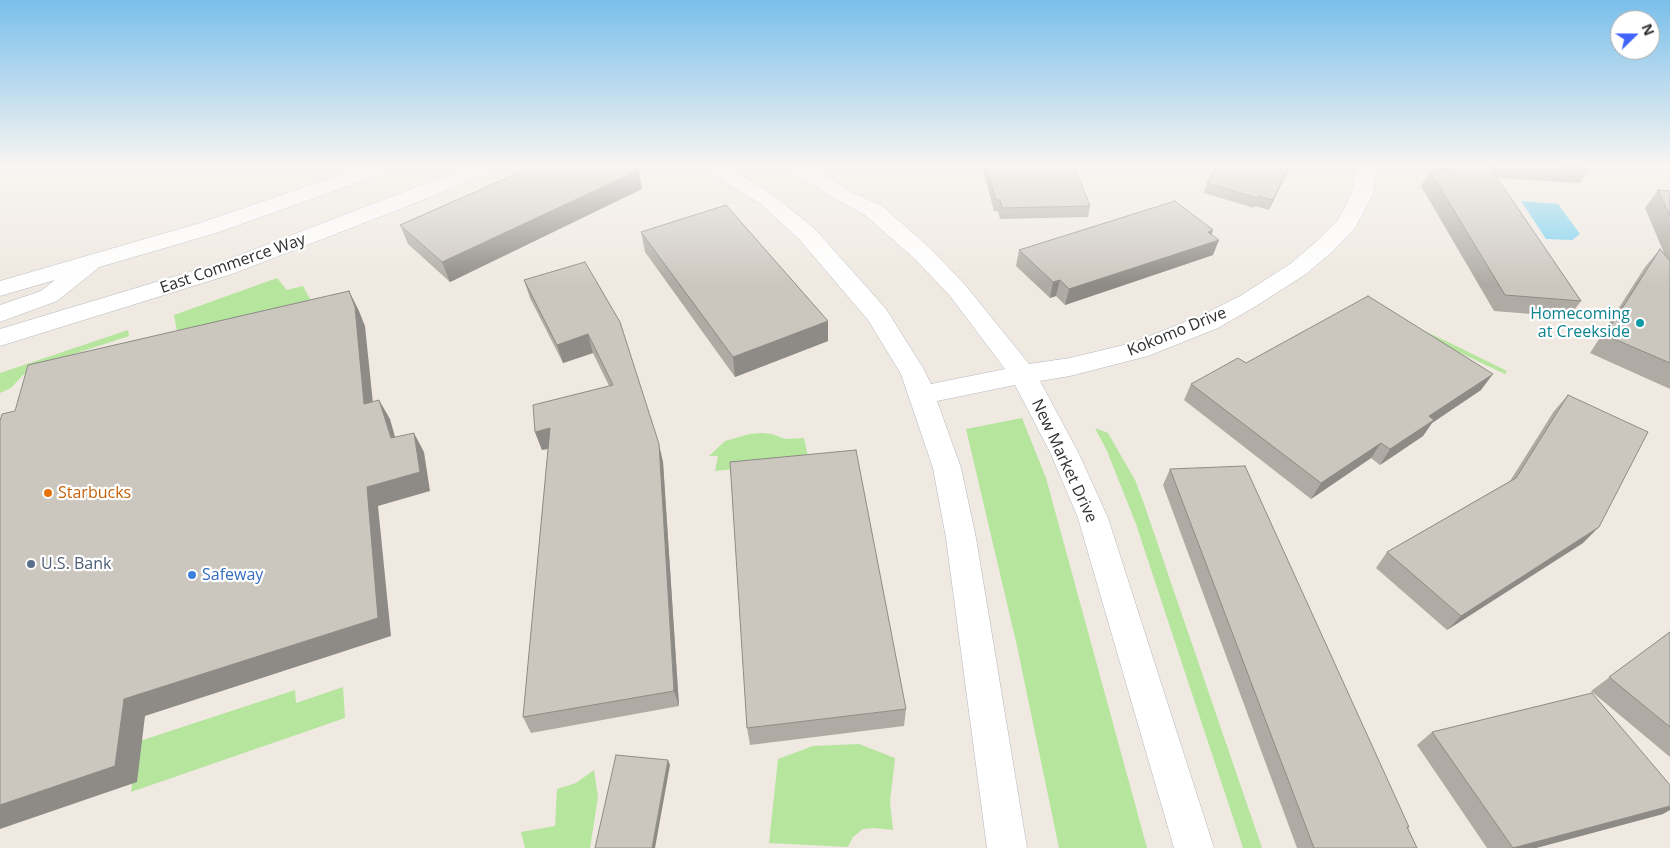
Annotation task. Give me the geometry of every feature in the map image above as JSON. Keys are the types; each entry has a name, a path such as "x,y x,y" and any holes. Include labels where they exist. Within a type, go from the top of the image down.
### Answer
{"street":[{"path":"0,289 217,225 273,206"},
{"name":"East Commerce Way","path":"0,338 227,268 392,206"},
{"path":"774,206 807,234 877,315 914,374 947,468 961,538 1007,848"},
{"name":"New Market Drive","path":"863,206 873,210 924,255 958,291 1023,374 1065,454 1093,518 1194,848"},
{"name":"Kokomo Drive","path":"921,395 1070,366 1139,350 1208,322 1248,301 1303,265 1347,223 1356,206"},
{"path":"0,314 49,296 89,264"}],"green space":[{"path":"277,278 287,290 303,286 316,310 177,331 174,315"},
{"path":"1381,311 1507,371 1505,374 1382,316"},
{"path":"128,330 129,336 40,365 23,375 11,388 0,393 0,373"},
{"path":"1022,418 1046,478 1147,848 1059,848 1017,646 966,429"},
{"path":"1095,428 1108,433 1135,480 1262,848 1243,848 1136,524 1107,451"},
{"path":"761,433 772,434 785,439 804,438 809,461 715,471 718,456 709,456 725,441"},
{"path":"343,687 345,718 131,792 137,742 295,690 296,703"},
{"path":"859,744 895,758 890,802 893,830 863,829 853,837 848,847 769,843 778,759 813,746"},
{"path":"594,770 598,797 590,848 525,848 521,832 555,826 557,789 576,783"}],"water":[{"path":"1524,206 1559,206 1580,234 1572,240 1546,239"}],"building":[{"path":"444,206 563,206 442,262 400,225"},
{"path":"727,206 828,321 733,357 641,232"},
{"path":"1001,206 1090,206 1002,208"},
{"path":"1160,206 1181,206 1213,230 1208,232 1219,240 1069,289 1060,280 1053,282 1019,250"},
{"path":"1451,206 1516,206 1581,301 1505,295"},
{"path":"1665,206 1670,206 1670,216"},
{"name":"Homecoming at Creekside","path":"1660,249 1670,261 1670,363 1605,335"},
{"path":"585,262 620,322 659,444 674,691 523,717 550,428 535,432 533,405 613,385 588,334 557,345 524,280"},
{"name":"Safeway","path":"349,291 355,307 364,404 379,400 391,438 414,433 420,472 367,487 378,618 124,699 115,766 0,805 0,421 2,414 15,411 28,365"},
{"path":"1368,296 1493,374 1429,416 1434,420 1390,449 1381,443 1321,483 1191,384 1238,358 1246,363"},
{"path":"1568,395 1648,432 1599,527 1461,616 1387,552 1516,478"},
{"path":"856,450 906,709 747,728 730,462"},
{"path":"1245,466 1417,848 1314,848 1170,469"},
{"path":"1670,632 1670,727 1609,677"},
{"path":"1592,693 1670,785 1670,806 1513,848 1432,732"},
{"path":"616,755 668,760 652,848 595,848"}],"place":[{"name":"Homecoming at Creekside","path":"1640,323"},
{"name":"Starbucks","path":"48,493"},
{"name":"U.S. Bank","path":"31,564"},
{"name":"Safeway","path":"192,575"}]}
